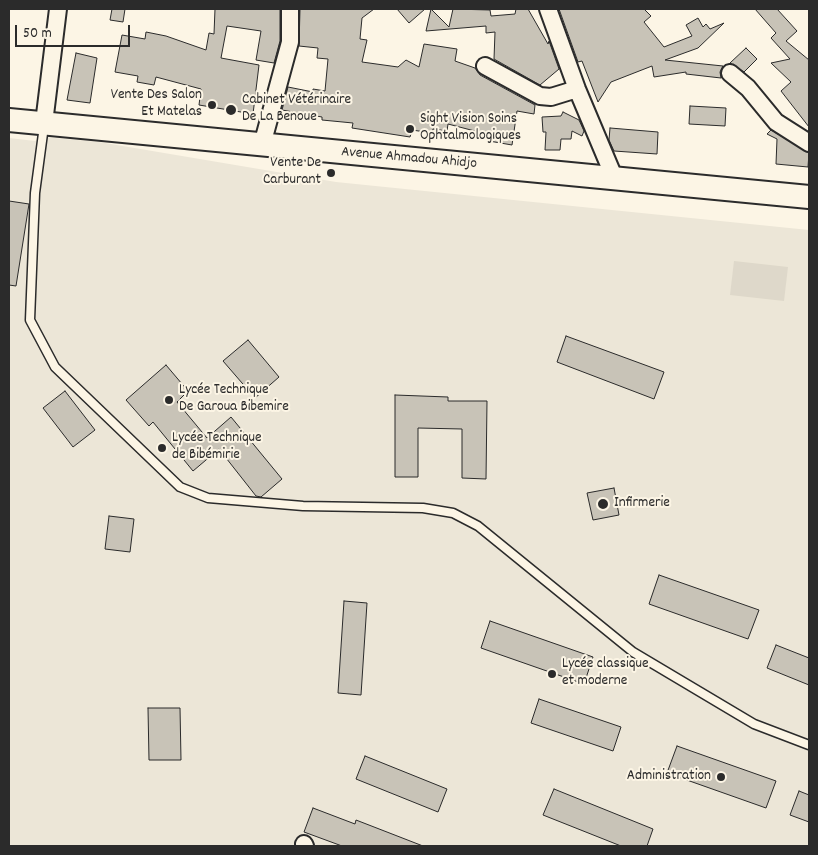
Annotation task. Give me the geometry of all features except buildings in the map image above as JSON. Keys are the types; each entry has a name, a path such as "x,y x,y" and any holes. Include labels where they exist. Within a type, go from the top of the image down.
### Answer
{"main road":[{"name":"Avenue Ahmadou Ahidjo","path":"9,120 809,197"}],"street":[{"path":"44,123 58,9"},
{"path":"262,145 290,42 290,9"},
{"path":"548,9 577,89 614,177"},
{"path":"485,66 540,96 551,97 577,89"},
{"path":"730,73 748,88 776,122 809,143"}],"lane":[{"path":"44,123 35,193 30,320 55,367 180,487 208,498 217,499 303,506 423,508 453,513 478,526 526,563 549,585 633,652 754,724 809,745"}],"shaded area":[{"name":"Lycée classique et moderne","path":"44,137 99,142 336,182 809,230 809,846 9,846 9,138 35,141"},
{"path":"734,261 788,267 784,301 730,295"}],"place":[{"name":"Vente Des Salon Et Matelas","path":"212,105"},
{"name":"Cabinet Vétérinaire De La Benoue","path":"231,110"},
{"name":"Sight Vision Soins Ophtalmologiques","path":"410,129"},
{"name":"Vente De Carburant","path":"331,173"},
{"name":"Lycée Technique De Garoua Bibemire","path":"169,400"},
{"name":"Lycée Technique de Bibémirie","path":"162,448"},
{"name":"Infirmerie","path":"603,504"},
{"name":"Lycée classique et moderne","path":"552,674"},
{"name":"Administration","path":"721,777"}]}
